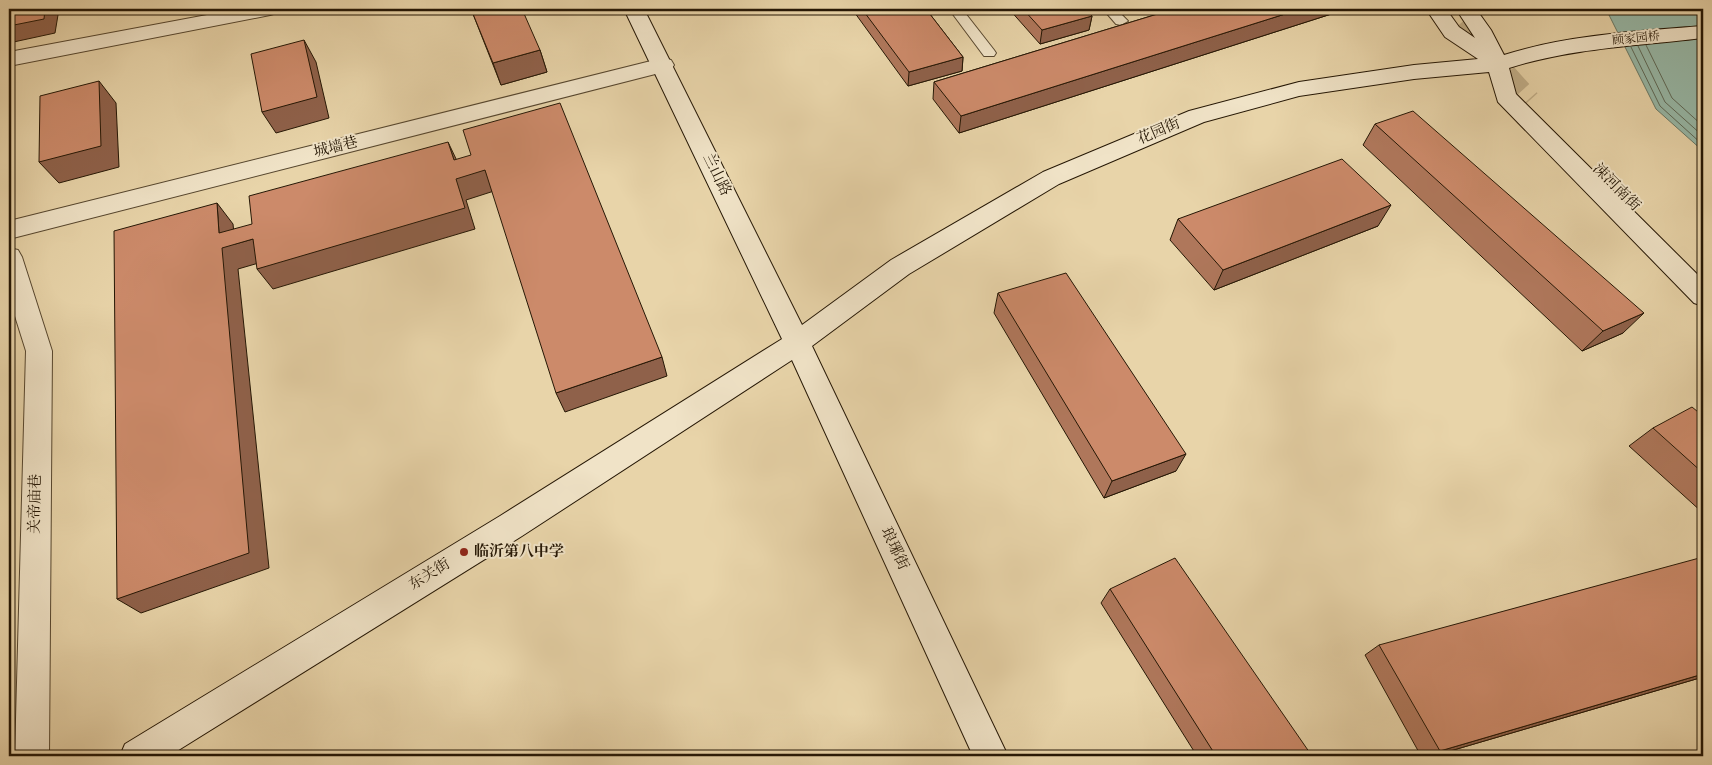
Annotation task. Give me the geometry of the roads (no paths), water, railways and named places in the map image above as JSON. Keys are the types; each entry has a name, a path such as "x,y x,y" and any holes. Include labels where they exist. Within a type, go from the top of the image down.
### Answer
{"street":[{"path":"9,59 270,9"},
{"name":"兰山路","path":"634,9 663,65 797,343"},
{"path":"1436,9 1452,32 1499,64"},
{"path":"1458,14 1480,27 1499,64 1506,97 1703,296"},
{"name":"顾家园桥","path":"1569,47 1703,32"},
{"name":"花园街","path":"797,343 900,267 1051,178 1197,116 1299,89 1414,72 1499,64 1536,52 1569,47"},
{"name":"城墙巷","path":"9,230 663,65"},
{"name":"涑河南街","path":"1529,101 1703,276"},
{"name":"关帝庙巷","path":"9,257 39,351 32,756"},
{"name":"东关街","path":"137,756 511,526 797,343"},
{"name":"琅琊街","path":"797,343 991,756"}],"lane":[{"path":"955,9 989,53"},
{"path":"1109,9 1121,21"}],"water":[{"path":"1606,9 1703,9 1703,151 1656,109"}],"tunnel":[{"path":"1460,24 1529,101"}],"place":[{"name":"临沂第八中学","path":"464,552"}]}
